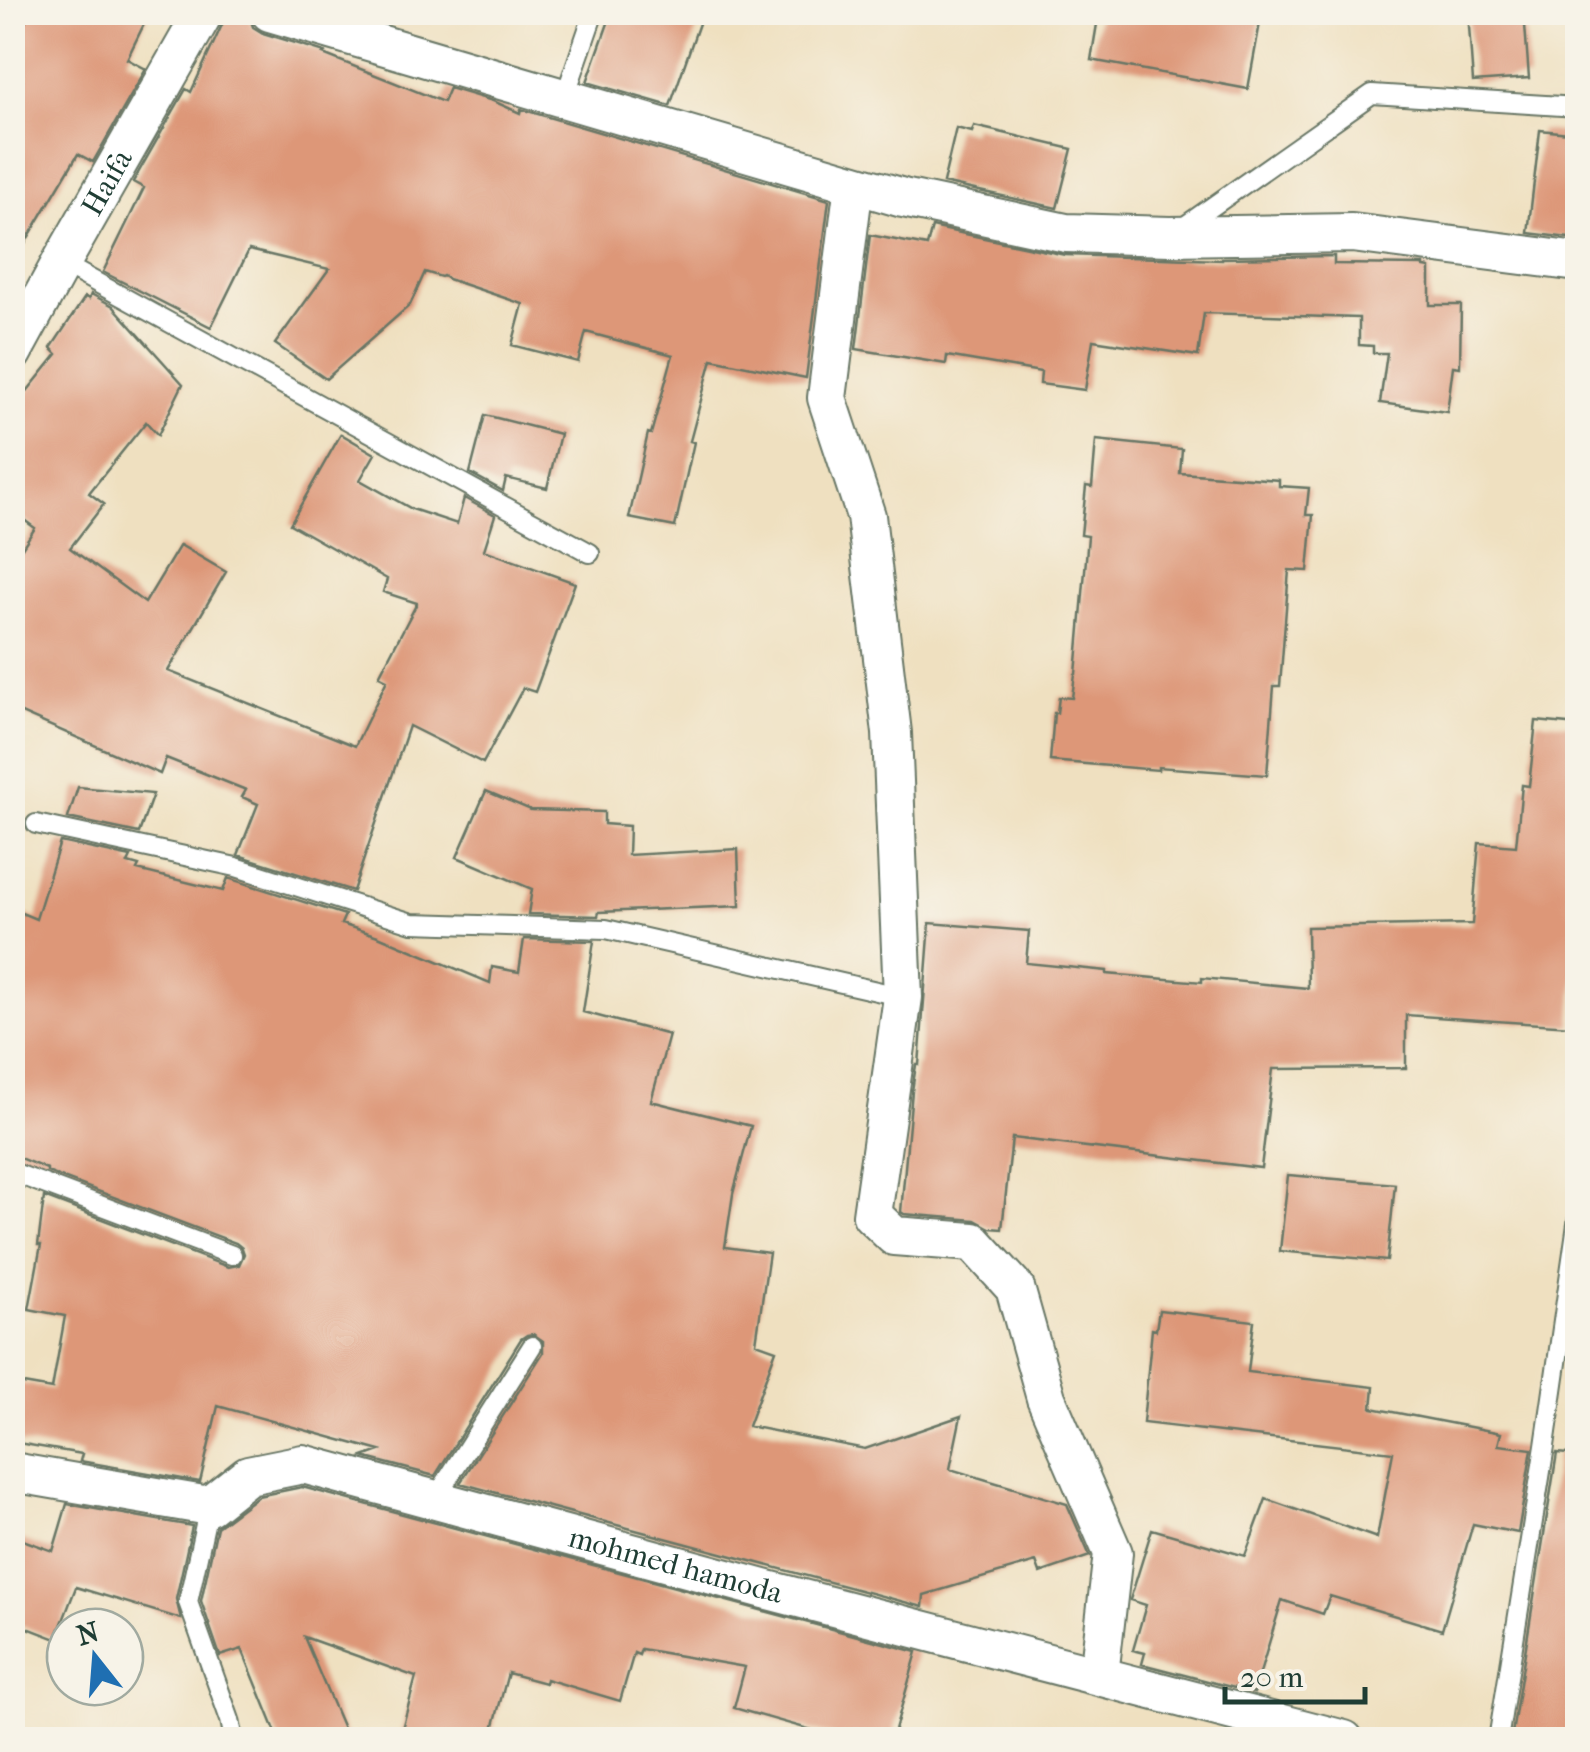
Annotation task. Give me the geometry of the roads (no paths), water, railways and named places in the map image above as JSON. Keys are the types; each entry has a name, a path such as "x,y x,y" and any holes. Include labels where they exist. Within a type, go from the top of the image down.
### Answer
{"street":[{"name":"Haifa","path":"12,353 204,12"},
{"path":"270,12 904,198 1066,233 1352,233 1578,262"},
{"path":"854,184 827,398 866,516 892,733 904,997 872,1214 894,1236 973,1242 1015,1288 1046,1398 1112,1553 1099,1674"},
{"name":"mohmed hamoda","path":"209,1506 248,1476 303,1464 1344,1740"},
{"path":"12,1472 209,1506"}],"lane":[{"path":"564,100 594,12"},
{"path":"1170,236 1372,94 1578,107"},
{"path":"61,263 590,552"},
{"path":"36,824 236,867 412,923 606,929 904,997"},
{"path":"12,1172 232,1255"},
{"path":"1498,1740 1568,1348 1578,1216"},
{"path":"435,1499 532,1346"},
{"path":"209,1506 188,1602 234,1740"}]}
